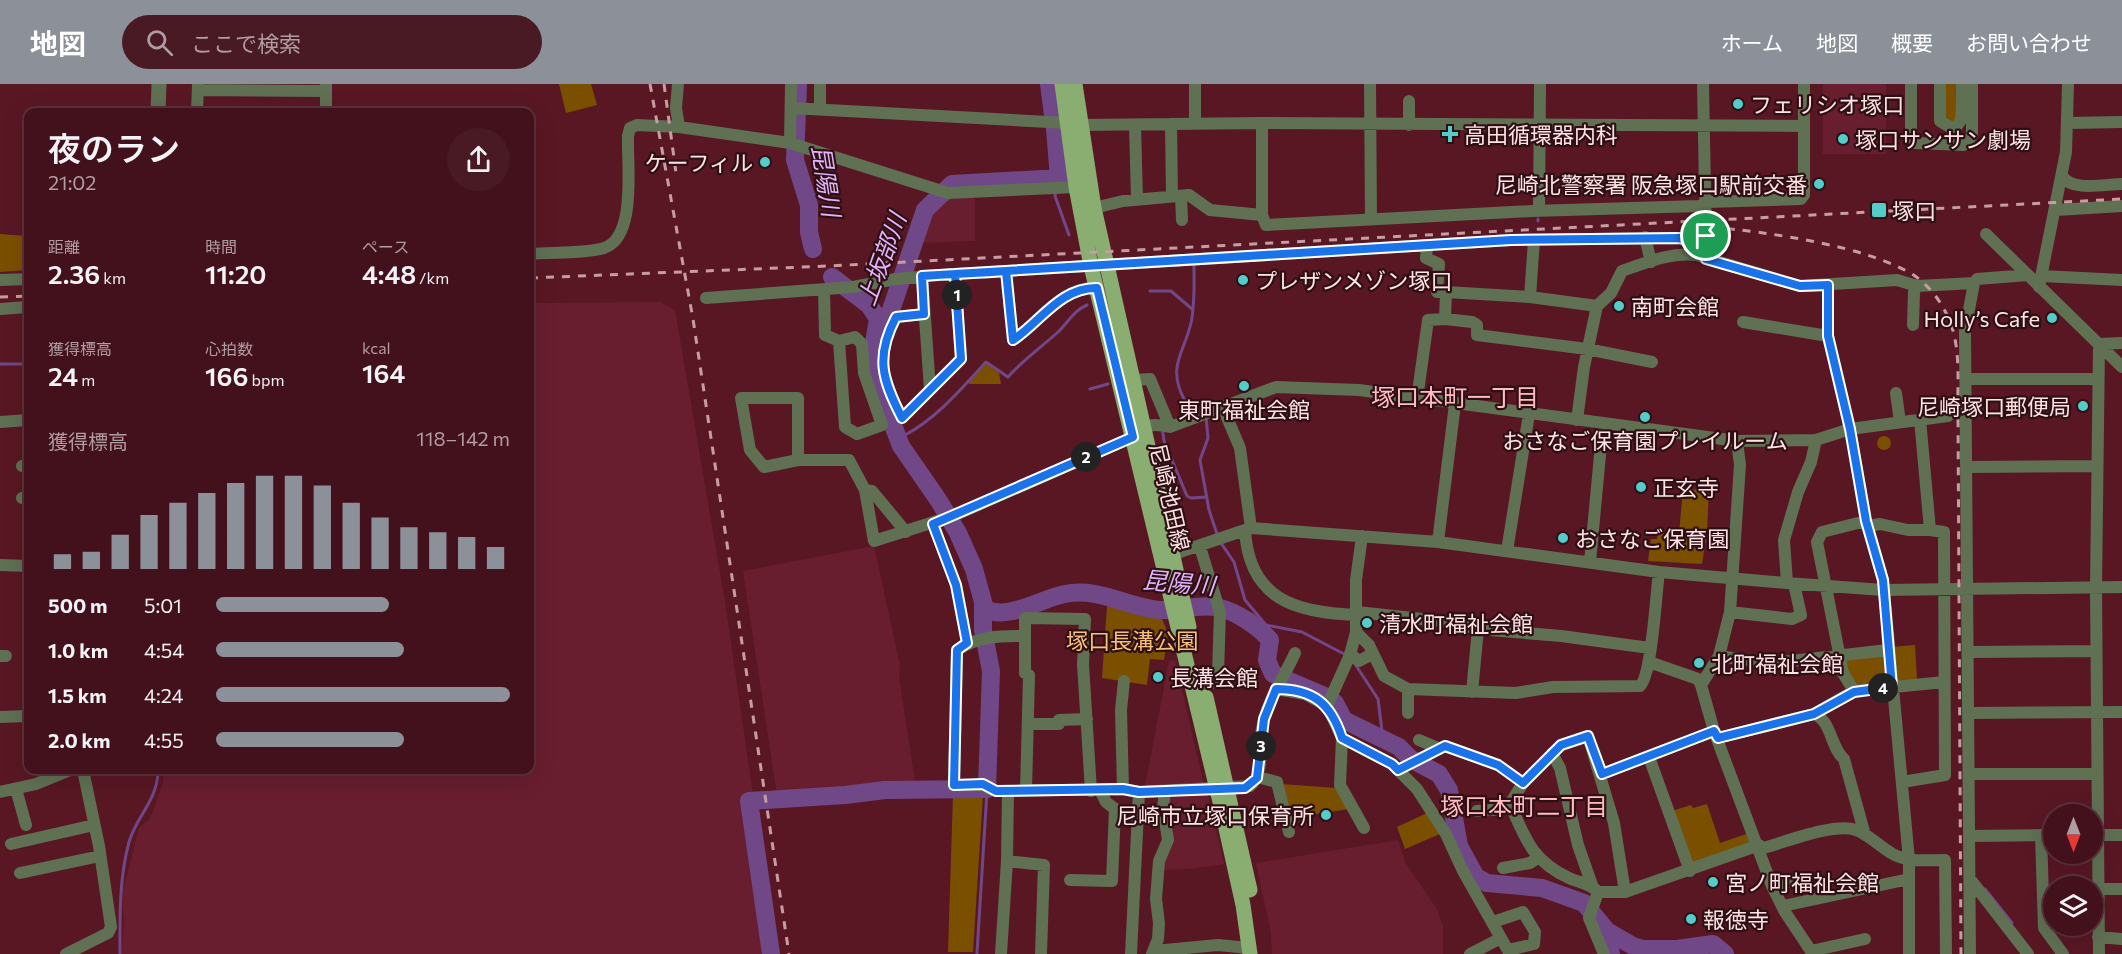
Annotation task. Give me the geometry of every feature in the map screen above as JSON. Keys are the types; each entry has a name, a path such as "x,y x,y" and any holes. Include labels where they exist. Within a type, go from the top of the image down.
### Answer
{"main road":[{"name":"尼崎池田線","path":"1062,84 1094,208 1099,266 1097,288 1154,428 1166,557 1222,789"},
{"name":"尼崎池田線","path":"1074,84 1071,187 1099,266 1133,380 1154,428"},
{"name":"尼崎池田線","path":"1180,610 1203,685 1252,952"}],"street":[{"path":"158,108 159,84"},
{"path":"678,84 676,108 679,127"},
{"path":"791,84 795,108 795,144"},
{"path":"820,84 820,109"},
{"path":"1195,84 1195,123"},
{"path":"1370,84 1371,219"},
{"path":"1536,211 1536,126 1540,84"},
{"path":"1703,84 1703,203 1706,259"},
{"path":"1262,123 1262,215 1266,225 1536,211 1699,206 1703,203 1801,199 1804,195 1804,84"},
{"path":"1911,84 1912,140 1918,145 1963,145 1972,137 1972,84"},
{"path":"1940,84 1940,121 1946,127 1953,127 1961,120 1962,84"},
{"path":"2041,282 2062,176 2068,123 2068,84"},
{"path":"197,108 198,87 326,88 326,108"},
{"path":"1409,101 1409,125"},
{"path":"795,108 1074,124 1804,126"},
{"path":"2068,123 2122,122"},
{"path":"1172,124 1176,196 1182,220"},
{"path":"534,254 599,249 613,243 626,222 628,136 630,128 637,125 679,127 795,144 944,191 1071,187"},
{"path":"1135,125 1137,200"},
{"path":"2062,176 2066,182 2075,185 2122,184"},
{"path":"1094,208 1137,200 1189,195 1210,210 1262,215"},
{"path":"2056,210 2122,206"},
{"path":"1986,234 2028,275 2041,282 2122,367"},
{"path":"706,298 853,287 896,279 955,274 1534,240 1681,238 1696,246 1704,242 1706,236"},
{"path":"1645,237 1651,262"},
{"path":"1681,238 1685,248 1681,255"},
{"path":"1530,297 1534,240"},
{"path":"1427,246 1426,258 1439,264 1437,292 1530,297 1597,306"},
{"path":"1576,420 1587,349 1597,306 1611,293 1622,271 1681,255 1696,255 1800,286 1897,280 1917,286 2028,275"},
{"path":"1006,271 1013,340 1058,301 1076,291 1097,288"},
{"path":"924,314 896,317 885,339 882,360 890,395 902,418 961,359 955,274"},
{"path":"916,277 924,314 930,388"},
{"path":"0,280 24,279"},
{"path":"2041,282 2122,280"},
{"path":"1970,954 1968,466 1965,331 1974,282"},
{"path":"1828,285 1828,336 1850,429 1867,523 1883,590 1909,860 1909,954"},
{"path":"1913,325 1914,292 1917,286"},
{"path":"830,289 825,335 839,341 855,337 862,344 864,373 882,425 857,434 845,427 839,341"},
{"path":"1445,319 1446,292"},
{"path":"0,309 24,307"},
{"path":"1417,399 1428,320 1472,322 1477,326 1477,335 1587,349 1652,362"},
{"path":"1743,322 1828,336"},
{"path":"2099,344 2122,343"},
{"path":"2096,804 2099,344"},
{"path":"1133,380 1150,379 1154,428"},
{"path":"1966,379 2097,379"},
{"path":"798,460 798,398 741,398 750,450 764,467 798,460 849,460 865,490 874,541 944,519 1154,428 1206,414 1276,387 1343,388 1737,441 1816,440 1850,429 1948,416"},
{"path":"1896,393 1900,422"},
{"path":"1438,542 1455,404"},
{"path":"1223,408 1240,448 1253,572 1276,598 1287,604 1357,614 1431,620 1478,629 1561,636 1650,648"},
{"path":"1508,551 1529,414"},
{"path":"1920,419 1930,530"},
{"path":"0,422 24,420"},
{"path":"1590,562 1603,423"},
{"path":"1730,612 1791,619 1801,615 1790,583 1784,540 1798,492 1811,462 1816,440"},
{"path":"1701,685 1719,657 1730,612 1740,465 1737,441"},
{"path":"1968,466 2097,466"},
{"path":"865,490 872,491 906,532"},
{"path":"944,519 967,643"},
{"path":"1854,692 1843,673 1838,655 1817,547 1819,536 1822,532 1867,523 1908,530 1944,532 1945,775 1902,782"},
{"path":"1166,557 1248,529 1438,542 1659,572 1883,590 2122,587"},
{"path":"1362,536 1354,610 1357,614 1356,632 1330,702 1342,738 1340,785 1364,828"},
{"path":"1200,547 1220,608 1218,674 1216,682 1203,685"},
{"path":"0,565 24,566"},
{"path":"1356,632 1369,645 1388,679 1408,689 1516,693 1553,687 1640,686 1644,682 1649,662 1659,572"},
{"path":"1026,791 1029,675 1025,673 1025,618 1085,619 1083,664 1095,790 1115,809 1112,881 1070,880"},
{"path":"1472,692 1478,629"},
{"path":"1025,636 984,639 967,643 957,650 954,785 987,786 996,791 1123,789 1139,792 1250,786 1257,777 1264,719 1295,653"},
{"path":"1719,657 1782,662 1888,650"},
{"path":"1969,652 2096,651"},
{"path":"1349,656 1359,661 1372,654"},
{"path":"1649,662 1698,679 1716,734 1760,847 1772,886 1812,952 1865,939"},
{"path":"1123,789 1121,710 1124,681"},
{"path":"1602,774 1716,734 1814,714 1854,692 1944,682"},
{"path":"1280,683 1330,702"},
{"path":"1408,689 1408,713"},
{"path":"0,707 0,717 24,716"},
{"path":"1969,713 2122,712"},
{"path":"1814,714 1825,723 1838,754 1844,759 1865,835"},
{"path":"1028,724 1059,724 1059,720 1087,719"},
{"path":"1478,811 1504,809 1510,804 1523,783 1561,745 1588,736 1602,774 1619,844 1625,892"},
{"path":"1342,738 1392,764 1429,805 1509,952 1534,944 1535,932 1523,912 1493,922"},
{"path":"1419,740 1438,748"},
{"path":"1398,770 1445,746 1491,762 1523,783"},
{"path":"1552,753 1560,768 1578,845 1595,892 1589,915 1604,954"},
{"path":"1649,757 1690,871"},
{"path":"0,786 0,792 16,789 59,774"},
{"path":"66,954 108,933 111,927 84,774"},
{"path":"1969,774 2097,774"},
{"path":"1257,777 1277,782 1289,832"},
{"path":"16,789 35,830"},
{"path":"1001,954 1007,861 1008,791"},
{"path":"1165,791 1163,808 1168,840 1161,854 1158,870 1156,899 1159,923 1153,953 1218,945 1252,952"},
{"path":"1131,954 1139,792"},
{"path":"1510,804 1531,850 1569,878 1595,892 1625,892 1760,847 1840,828 1857,830 1890,853 1909,860 1945,860 1946,954"},
{"path":"11,844 35,830 94,825"},
{"path":"1970,836 2043,835"},
{"path":"2103,835 2122,835"},
{"path":"20,873 100,856"},
{"path":"1503,868 1530,863 1539,857"},
{"path":"1007,861 1044,865 1041,954"},
{"path":"1772,886 1799,879"},
{"path":"1783,906 1908,879"},
{"path":"1970,879 2028,954"},
{"path":"2103,889 2122,889"},
{"path":"2050,936 2063,954"},
{"path":"2098,954 2098,937 2122,939"},
{"path":"1470,954 1502,938"}],"shaded area":[{"path":"1823,84 1886,84 1886,154 1823,154"},
{"path":"975,195 975,241 916,243 928,210 946,196"},
{"path":"660,302 675,310 725,602 753,794 744,801 769,954 122,954 124,921 122,895 139,828 150,819 163,783 164,774 534,774 534,303"},
{"path":"874,546 900,665 899,677 916,788 777,795 743,571"},
{"path":"1175,660 1204,785 1145,786 1169,661"},
{"path":"1207,791 1224,864 1161,870 1167,793"},
{"path":"1398,840 1406,864 1437,909 1443,926 1443,954 1272,954 1271,933 1256,863"}],"green space":[{"path":"559,84 591,84 597,105 566,113"},
{"path":"1945,84 1956,84 1955,119 1952,122 1945,117"},
{"path":"0,234 24,236 24,270 0,272"},
{"path":"987,363 999,373 1001,384 969,384 969,381"},
{"path":"1884,436 1889,438 1891,443 1889,448 1884,450 1879,448 1877,443 1879,438"},
{"path":"1683,489 1709,490 1707,533 1702,564 1648,561 1651,539 1657,539 1658,532 1679,534"},
{"name":"塚口長溝公園","path":"1107,606 1161,616 1168,634 1164,660 1150,659 1147,685 1102,678"},
{"path":"1915,645 1917,680 1897,682 1891,647"},
{"path":"1883,655 1886,681 1882,684 1858,686 1845,670 1846,659"},
{"path":"1281,784 1336,788 1349,809 1290,818"},
{"path":"953,795 983,795 973,952 948,952"},
{"path":"1707,804 1720,843 1749,833 1753,842 1691,865 1672,811 1691,805 1693,808"},
{"path":"1427,813 1440,834 1405,849 1397,827"}],"waterway":[{"name":"昆陽川","path":"798,84 795,160 809,205 809,232 813,249"},
{"name":"上坂部川","path":"1049,84 1053,115"},
{"name":"上坂部川","path":"877,334 891,310 925,210 952,184 1059,178 1055,129"},
{"path":"1056,191 1055,196 1069,235"},
{"path":"1194,266 1192,316 1178,360 1177,377 1184,399 1204,411"},
{"name":"昆陽川","path":"832,277 869,305 878,319 873,349 875,378 901,446 958,533 974,569 985,609 994,612 1014,611 1056,596 1089,593 1160,610 1205,606 1220,608 1240,616 1270,640 1267,660 1273,674 1327,697 1335,703 1344,720 1399,747 1411,759 1439,774 1449,790 1459,846 1476,877 1487,883 1542,888 1584,903 1607,931 1633,946 1643,949 1677,949 1713,944 1725,954"},
{"path":"1150,291 1171,291 1192,309"},
{"path":"905,435 938,411 986,362 1008,377 1057,333 1074,314 1087,305"},
{"path":"0,364 24,364"},
{"path":"1090,389 1108,384"},
{"path":"1206,416 1208,438 1200,460 1209,510 1218,537"},
{"path":"1162,427 1164,441 1187,496 1207,497"},
{"path":"1221,543 1234,562 1245,600 1266,625 1302,632 1346,655"},
{"path":"771,954 749,801 885,790 987,789 991,671 983,630 983,605"},
{"path":"1355,664 1378,699 1383,739"},
{"path":"120,954 123,870 129,842 155,790 158,774"},
{"path":"977,953 987,791"},
{"path":"1985,889 2012,923"},
{"path":"1607,931 1611,954"}],"railway":[{"path":"650,84 693,319 789,954"},
{"path":"664,84 676,173"},
{"path":"534,278 828,266 2122,199"},
{"path":"1711,227 1817,242 1872,256 1895,265 1915,276 1929,289 1941,304 1952,327 1957,351 1958,377 1961,954"},
{"path":"0,297 24,296"}],"place":[{"name":"フェリシオ塚口","path":"1738,104"},
{"name":"高田循環器内科","path":"1450,134"},
{"name":"塚口サンサン劇場","path":"1843,139"},
{"name":"ケーフィル","path":"765,162"},
{"name":"尼崎北警察署 阪急塚口駅前交番","path":"1819,184"},
{"name":"塚口","path":"1879,210"},
{"name":"プレザンメゾン塚口","path":"1243,280"},
{"name":"南町会館","path":"1619,306"},
{"name":"Holly’s Cafe","path":"2052,318"},
{"name":"東町福祉会館","path":"1244,386"},
{"name":"尼崎塚口郵便局","path":"2083,406"},
{"name":"おさなご保育園プレイルーム","path":"1645,417"},
{"name":"正玄寺","path":"1641,487"},
{"name":"おさなご保育園","path":"1563,538"},
{"name":"清水町福祉会館","path":"1367,623"},
{"name":"北町福祉会館","path":"1699,663"},
{"name":"長溝会館","path":"1158,677"},
{"name":"尼崎市立塚口保育所","path":"1326,815"},
{"name":"宮ノ町福祉会館","path":"1713,882"},
{"name":"報徳寺","path":"1691,919"}],"district":[{"name":"塚口本町一丁目","path":"1455,396"},
{"name":"塚口本町二丁目","path":"1524,805"}],"route":[{"path":"1706,236 1704,242 1696,246 1681,238 1511,240 955,274 961,359 902,418 890,395 882,360 885,339 896,317 924,314 922,276 955,274 1006,271 1013,340 1058,301 1076,291 1097,288 1133,437 933,524 956,585 967,643 957,650 954,785 983,784 996,791 1123,789 1139,792 1245,788 1254,783 1259,772 1264,719 1276,689 1288,689 1323,702 1337,723 1342,738 1392,764 1398,770 1445,746 1498,765 1523,783 1561,745 1588,736 1602,774 1714,731 1718,738 1801,715 1814,714 1854,692 1892,687 1883,580 1866,521 1850,440 1850,429 1828,336 1828,285 1800,286 1706,259 1706,236"}]}
